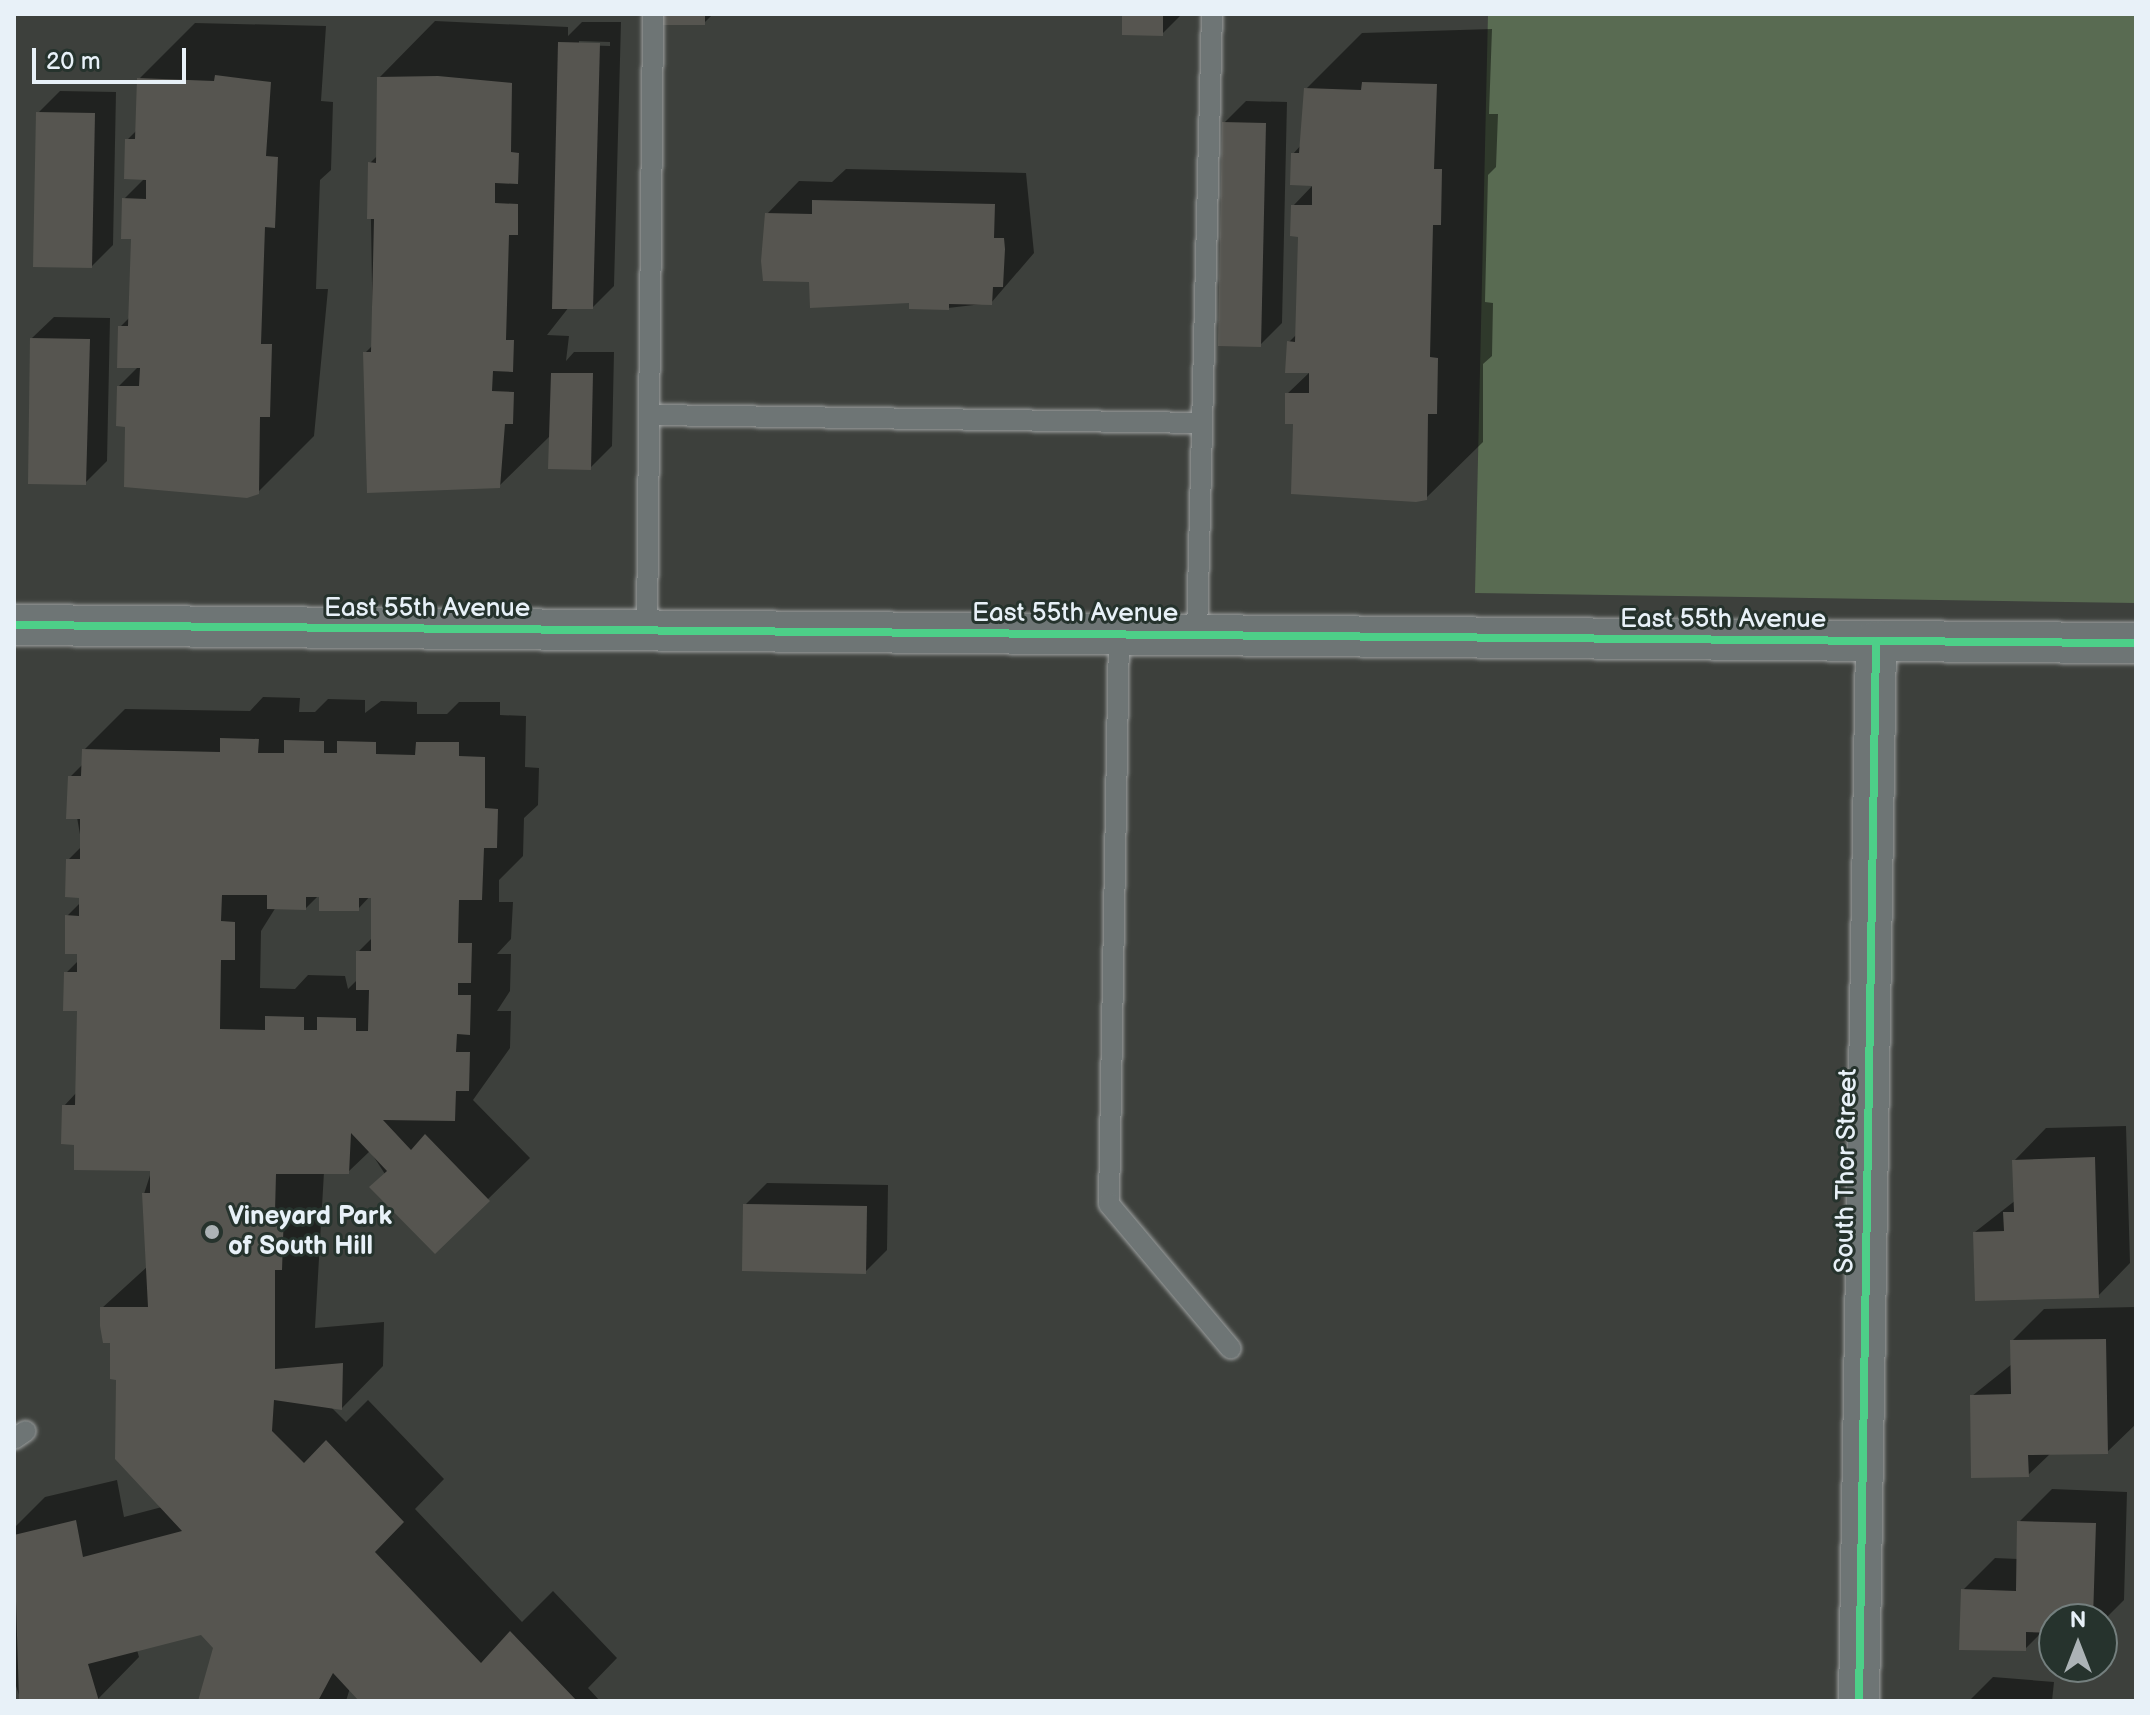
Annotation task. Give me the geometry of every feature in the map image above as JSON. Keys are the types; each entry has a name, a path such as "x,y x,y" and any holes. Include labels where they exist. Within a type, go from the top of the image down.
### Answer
{"street":[{"name":"East 55th Avenue","path":"14,625 2136,643"},
{"name":"South Thor Street","path":"1859,1701 1876,641"}],"lane":[{"path":"647,631 652,415 653,14"},
{"path":"1197,635 1212,14"},
{"path":"652,415 1202,423"},
{"path":"1119,635 1109,1204 1231,1349"}],"green space":[{"path":"1488,14 2136,14 2136,603 1475,593"}],"building":[{"path":"661,14 705,14 705,25 661,25"},
{"path":"1122,14 1163,14 1163,36 1122,35"},
{"path":"558,42 600,43 593,309 552,309"},
{"path":"215,75 271,82 266,156 278,157 275,228 265,227 261,344 272,344 270,417 260,417 259,494 247,498 124,487 125,427 116,426 117,386 139,386 140,368 117,368 118,326 128,326 131,239 121,239 122,198 146,199 146,180 124,179 125,139 135,139 137,78 214,81"},
{"path":"438,76 512,83 511,152 519,153 518,184 495,183 495,203 518,204 518,235 509,235 506,340 514,340 513,372 493,371 492,391 514,392 513,424 505,424 500,488 367,493 363,352 371,352 374,219 367,219 368,162 376,163 377,77"},
{"path":"1362,82 1437,84 1434,169 1442,169 1441,225 1433,225 1430,357 1438,358 1437,414 1428,414 1427,500 1416,502 1291,494 1293,424 1285,424 1285,393 1309,393 1309,373 1285,373 1287,341 1295,342 1298,237 1290,236 1291,205 1312,205 1312,186 1290,185 1291,153 1299,153 1304,88 1361,90"},
{"path":"36,112 95,113 92,268 33,267"},
{"path":"1222,122 1266,123 1261,347 1218,346"},
{"path":"812,200 995,204 994,238 1004,238 1003,287 993,287 992,305 949,304 949,310 909,309 909,303 810,308 809,282 763,281 761,261 765,213 812,214"},
{"path":"30,338 90,339 86,485 28,484"},
{"path":"551,373 593,373 591,470 548,469"},
{"name":"Vineyard Park of South Hill","path":"220,738 259,739 258,753 284,753 284,740 324,741 324,753 337,753 337,741 376,742 376,754 415,755 416,742 459,742 459,756 485,757 485,808 498,809 497,848 484,848 482,900 459,900 458,943 472,943 471,983 458,983 458,995 471,995 470,1035 457,1034 456,1052 470,1052 469,1091 456,1091 455,1121 383,1120 411,1150 425,1134 490,1201 435,1254 369,1187 387,1171 351,1133 349,1174 276,1174 275,1212 284,1212 282,1270 275,1270 275,1369 343,1363 342,1410 274,1400 272,1431 304,1463 326,1440 404,1522 375,1552 481,1663 510,1631 577,1701 359,1701 333,1673 318,1701 198,1701 213,1648 201,1635 88,1664 99,1701 19,1701 14,1535 76,1520 83,1557 182,1531 115,1459 116,1380 110,1379 110,1343 103,1343 100,1326 100,1307 148,1307 142,1193 150,1193 150,1171 74,1170 74,1145 61,1144 62,1105 75,1105 77,1011 63,1011 64,972 77,972 77,954 65,954 65,915 79,916 79,898 65,897 66,859 80,859 80,819 66,819 68,776 81,776 82,749 220,752","holes":["222,895 267,895 267,909 306,910 306,897 319,897 319,911 359,911 359,898 371,898 371,951 356,951 356,990 369,990 368,1031 356,1031 356,1018 317,1017 317,1030 304,1030 304,1017 265,1016 265,1030 220,1029 221,960 235,960 235,922 221,921"]},
{"path":"2095,1157 2099,1298 1975,1301 1973,1232 2004,1231 2003,1212 2014,1212 2012,1160"},
{"path":"743,1204 867,1206 866,1274 742,1271"},
{"path":"2106,1339 2108,1454 2028,1455 2029,1477 1971,1478 1970,1395 2011,1394 2010,1340"},
{"path":"2017,1521 2096,1523 2094,1603 2038,1603 2038,1632 2026,1632 2026,1651 1959,1650 1961,1589 2016,1591"}],"cycle path":[{"path":"14,625 2136,643"},
{"path":"1859,1701 1876,641"}],"place":[{"name":"Vineyard Park of South Hill","path":"212,1232"}]}
